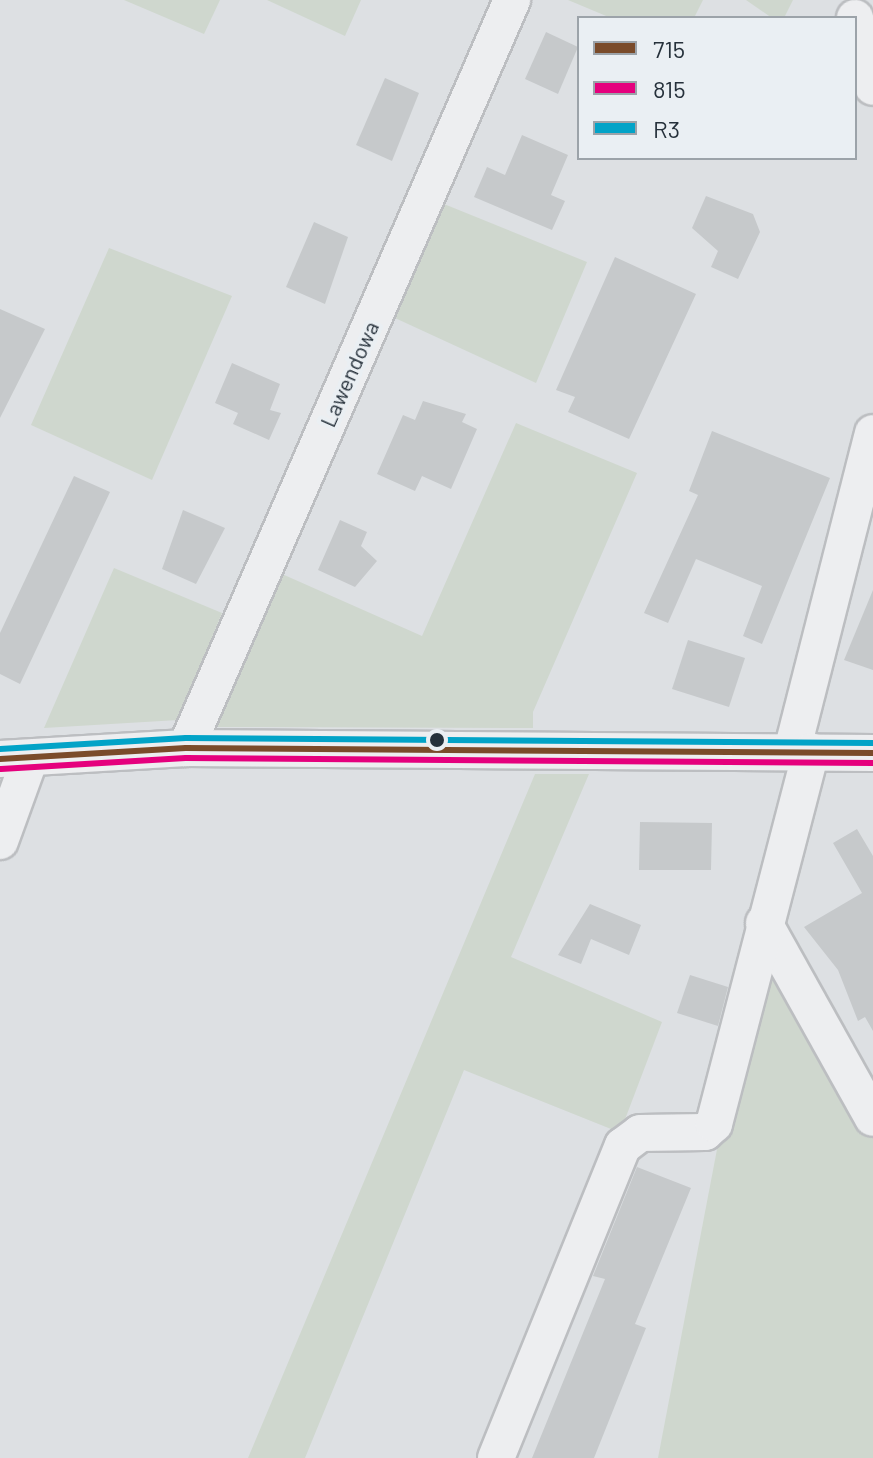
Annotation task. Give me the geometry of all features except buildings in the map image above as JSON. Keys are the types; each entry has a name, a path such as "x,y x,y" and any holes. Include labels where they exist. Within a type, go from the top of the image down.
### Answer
{"street":[{"name":"Lawendowa","path":"186,748 512,0"},
{"path":"857,26 873,87"},
{"path":"496,1458 623,1146 640,1133 705,1132 714,1124 764,923 873,433"},
{"path":"0,841 15,758 186,748 873,753"},
{"path":"764,923 873,1118"}],"shaded area":[{"path":"124,0 220,0 204,34"},
{"path":"267,0 361,0 345,36"},
{"path":"568,0 703,0 695,16 606,16"},
{"path":"746,0 793,0 785,16 769,16"},
{"path":"444,204 587,262 536,383 395,318"},
{"path":"109,248 232,296 152,480 31,425"},
{"path":"516,423 637,473 533,712 533,728 217,727 282,574 422,636"},
{"path":"114,568 222,613 178,720 44,728"},
{"path":"535,774 589,774 511,957 662,1022 624,1122 616,1131 464,1070 305,1458 248,1458"},
{"path":"766,942 873,1136 873,1458 658,1458 723,1118"}],"transit line":[{"name":"R3","path":"0,749 186,738 873,743"},
{"name":"715","path":"0,759 186,748 873,753"},
{"name":"815","path":"1,769 186,758 873,763"}]}
